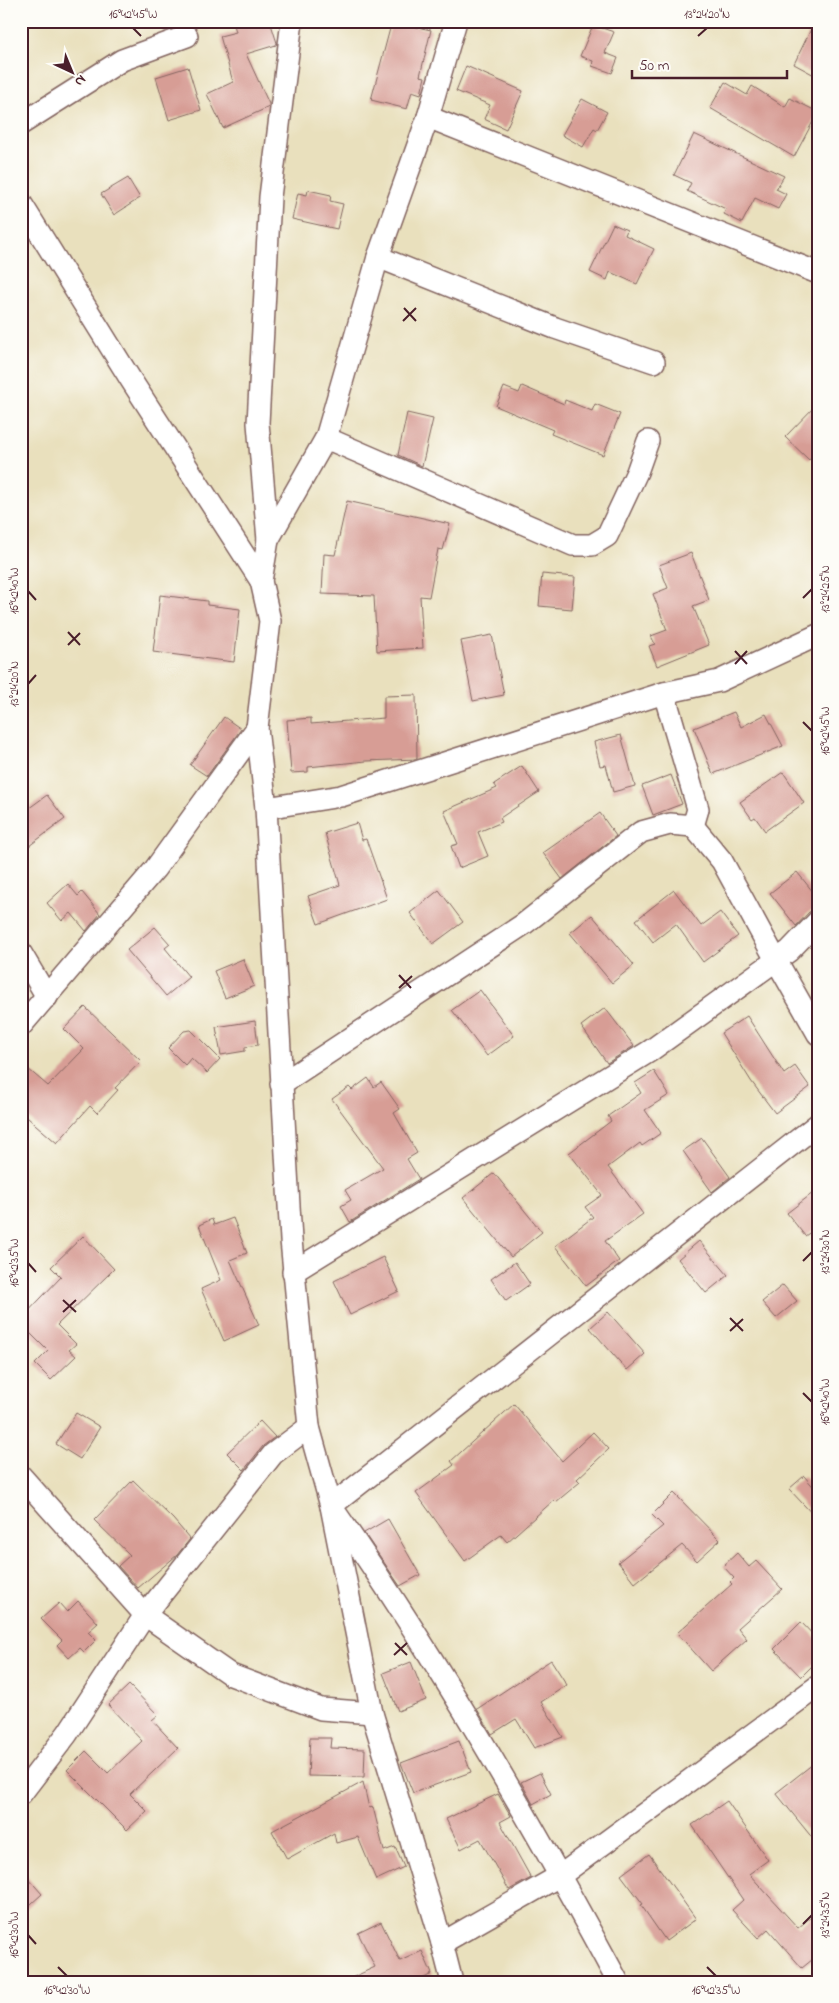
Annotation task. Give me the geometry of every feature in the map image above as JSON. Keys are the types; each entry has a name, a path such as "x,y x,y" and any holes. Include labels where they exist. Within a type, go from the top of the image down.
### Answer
{"street":[{"path":"261,581 268,540 258,423 270,197 292,21"},
{"path":"268,540 326,438 378,258 428,117 456,21"},
{"path":"21,124 122,60 187,36"},
{"path":"428,117 818,274"},
{"path":"21,203 131,380 261,581 270,621 257,728 266,808 293,1272 309,1427 331,1506 372,1713 442,1943 452,1982"},
{"path":"378,258 555,328 654,362"},
{"path":"326,438 573,545 592,545 607,536 637,472 648,441"},
{"path":"266,808 341,796 664,693 719,680 818,635"},
{"path":"664,693 698,809 693,826"},
{"path":"21,1026 155,869 257,728"},
{"path":"281,1084 524,924 641,832 670,824 693,826 722,861 818,1034"},
{"path":"293,1272 650,1051 789,951 818,921"},
{"path":"21,953 47,997"},
{"path":"331,1506 818,1124"},
{"path":"21,1794 67,1734 145,1615 273,1454 309,1427"},
{"path":"21,1476 145,1615 230,1675 321,1710 372,1713"},
{"path":"331,1506 387,1586 447,1681 561,1875 618,1982"},
{"path":"442,1943 561,1875 818,1686"}],"building":[{"path":"233,21 270,21 277,43 276,45 246,54 269,107 223,128 207,94 233,82 220,36 236,32"},
{"path":"392,21 413,21 412,26 431,30 420,76 425,77 421,94 412,91 407,109 371,100"},
{"path":"815,21 818,21 818,77 794,64"},
{"path":"593,25 614,32 605,53 618,58 612,73 592,66 593,61 580,56"},
{"path":"466,66 523,91 506,129 484,119 490,105 456,91"},
{"path":"188,67 201,110 169,120 156,77"},
{"path":"725,82 747,95 752,86 785,107 790,98 818,112 794,157 710,108"},
{"path":"582,99 607,112 597,130 594,128 583,147 562,135"},
{"path":"694,134 784,176 776,189 786,194 778,209 755,198 742,223 724,214 726,209 687,191 691,183 674,175"},
{"path":"128,178 140,198 114,215 101,194"},
{"path":"308,190 331,195 330,201 343,204 337,229 292,219 298,193 307,195"},
{"path":"613,224 627,230 625,235 654,249 637,284 610,272 607,280 590,272"},
{"path":"522,386 564,404 565,400 592,411 595,404 620,414 603,455 551,434 553,430 496,406 504,387 519,393"},
{"path":"818,403 818,450 809,460 785,437"},
{"path":"407,413 433,419 422,466 398,455"},
{"path":"347,501 450,524 443,550 438,549 429,597 420,596 423,648 377,651 374,596 322,594 324,554 335,555"},
{"path":"691,553 709,600 693,606 709,645 657,666 649,646 655,644 651,636 667,630 653,594 668,588 659,565"},
{"path":"542,574 575,577 572,609 539,606"},
{"path":"160,595 207,601 207,605 240,609 234,662 153,652"},
{"path":"492,635 504,695 473,701 461,641"},
{"path":"416,695 417,759 366,761 308,767 308,772 291,773 287,720 311,718 311,724 384,718 384,696"},
{"path":"734,712 741,727 766,714 783,746 713,774 694,728"},
{"path":"224,717 241,729 207,776 190,765"},
{"path":"621,735 635,786 613,792 606,765 600,766 594,742"},
{"path":"522,766 539,792 500,818 502,822 478,832 488,856 459,868 451,846 458,844 444,811 497,788 494,784"},
{"path":"783,772 804,803 765,831 755,817 752,819 740,802"},
{"path":"671,775 682,804 653,815 642,786"},
{"path":"47,795 65,819 21,852 21,814"},
{"path":"600,813 616,836 562,879 543,853"},
{"path":"357,823 362,840 366,839 387,899 318,924 308,896 340,885 325,833"},
{"path":"797,872 818,898 818,909 809,912 796,926 770,893"},
{"path":"68,884 78,896 82,892 100,914 86,931 71,913 62,921 47,903"},
{"path":"439,890 463,922 433,944 410,913"},
{"path":"674,890 701,926 720,912 738,936 703,962 676,924 653,942 636,920"},
{"path":"592,915 634,965 612,983 570,933"},
{"path":"155,927 170,944 165,948 189,977 166,996 127,950"},
{"path":"243,959 254,986 225,998 214,971"},
{"path":"480,990 514,1036 487,1056 452,1010"},
{"path":"85,1007 141,1061 115,1088 118,1090 97,1113 90,1106 57,1143 21,1112 21,1063 48,1086 84,1049 64,1029"},
{"path":"605,1008 634,1046 607,1063 581,1026"},
{"path":"747,1016 784,1074 795,1066 810,1087 775,1113 751,1081 721,1033"},
{"path":"255,1021 258,1045 245,1047 245,1051 221,1055 216,1027"},
{"path":"191,1030 220,1059 207,1073 191,1058 185,1065 168,1048 184,1031"},
{"path":"654,1071 669,1095 645,1110 661,1133 642,1146 640,1143 608,1167 643,1214 605,1241 619,1261 586,1286 555,1246 593,1217 585,1207 602,1195 569,1153 611,1121 608,1116 641,1093 635,1083"},
{"path":"368,1078 374,1087 381,1082 400,1109 394,1113 417,1153 407,1159 419,1179 350,1222 341,1206 351,1200 345,1190 383,1168 332,1099 349,1087 352,1090"},
{"path":"702,1138 730,1177 712,1192 683,1151"},
{"path":"494,1173 542,1232 511,1257 463,1198"},
{"path":"818,1189 818,1227 805,1236 787,1213"},
{"path":"233,1218 247,1253 230,1260 259,1325 224,1341 201,1289 221,1280 199,1225 212,1219 214,1225"},
{"path":"83,1236 114,1269 57,1325 76,1344 69,1350 76,1356 51,1380 35,1364 48,1351 21,1324 21,1319 61,1277 51,1267"},
{"path":"699,1241 728,1275 706,1293 678,1259"},
{"path":"383,1257 399,1291 350,1315 334,1281"},
{"path":"515,1262 530,1284 506,1301 491,1279"},
{"path":"783,1285 797,1301 776,1318 762,1302"},
{"path":"608,1312 645,1354 627,1370 590,1328"},
{"path":"514,1404 562,1461 593,1432 609,1449 577,1479 580,1482 556,1502 554,1500 507,1542 501,1535 465,1561 416,1493 454,1465 451,1461"},
{"path":"76,1413 100,1427 80,1459 56,1444"},
{"path":"260,1421 275,1437 263,1446 244,1470 227,1453"},
{"path":"804,1476 818,1492 818,1520 789,1489"},
{"path":"133,1480 173,1519 190,1539 177,1555 138,1588 118,1566 130,1555 94,1520"},
{"path":"674,1493 720,1540 697,1561 682,1545 635,1583 618,1562 663,1526 652,1515"},
{"path":"388,1519 420,1575 400,1586 364,1533"},
{"path":"737,1553 749,1567 756,1561 782,1589 738,1628 747,1639 711,1671 677,1633 732,1584 730,1582 734,1578 723,1566"},
{"path":"78,1601 98,1623 88,1632 96,1640 84,1652 80,1648 69,1658 57,1645 62,1640 41,1619 59,1603 67,1612"},
{"path":"801,1622 818,1640 818,1660 801,1677 774,1649"},
{"path":"551,1660 567,1685 541,1702 563,1737 534,1748 516,1719 492,1734 477,1709"},
{"path":"411,1662 426,1700 398,1711 383,1673"},
{"path":"129,1685 158,1715 152,1720 178,1748 130,1794 147,1811 127,1830 67,1770 86,1751 108,1773 142,1741 108,1705"},
{"path":"310,1738 331,1738 330,1748 365,1749 364,1777 308,1776"},
{"path":"459,1741 471,1772 413,1793 401,1763"},
{"path":"818,1760 818,1845 776,1793"},
{"path":"540,1773 551,1794 533,1804 521,1782"},
{"path":"363,1782 369,1808 373,1807 384,1851 395,1847 404,1867 376,1880 358,1837 336,1843 334,1833 287,1859 272,1831"},
{"path":"498,1794 511,1816 500,1822 531,1878 509,1890 480,1839 461,1849 446,1819"},
{"path":"727,1801 768,1860 749,1874 798,1928 818,1911 818,1955 802,1968 768,1929 758,1938 732,1910 743,1900 692,1825"},
{"path":"649,1854 696,1919 666,1941 641,1905 643,1904 621,1875"},
{"path":"21,1870 42,1894 21,1913"},
{"path":"381,1922 400,1961 422,1951 432,1974 416,1982 343,1982 375,1967 358,1933"}]}
